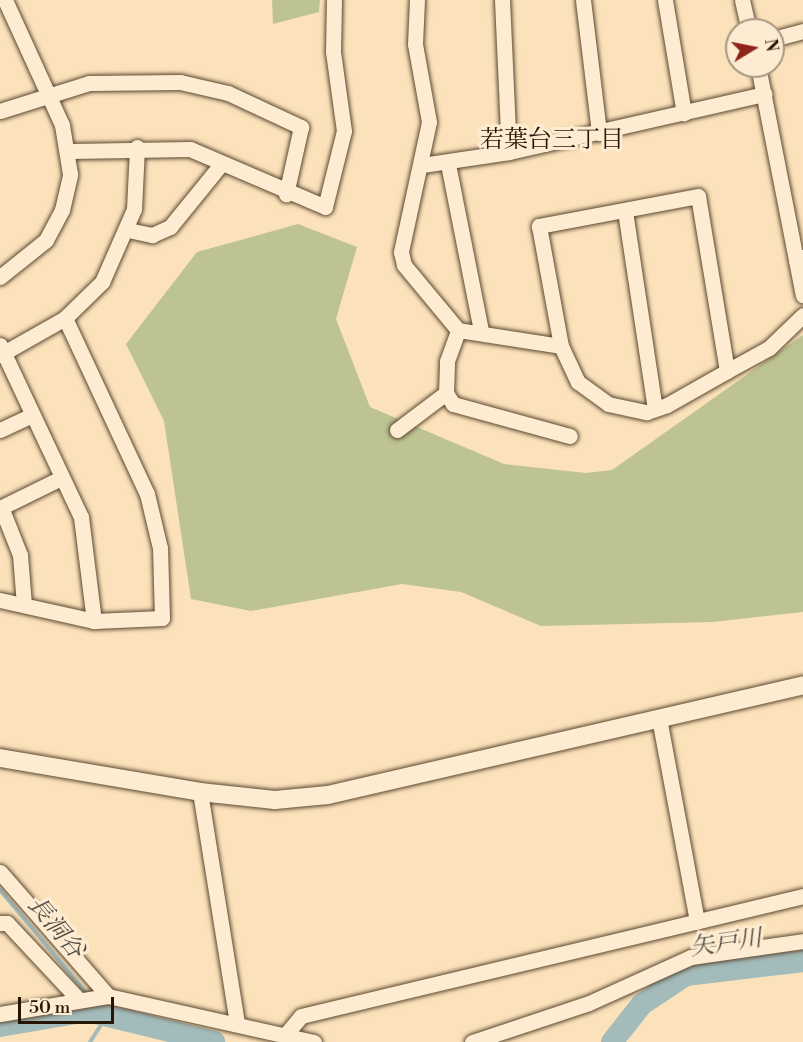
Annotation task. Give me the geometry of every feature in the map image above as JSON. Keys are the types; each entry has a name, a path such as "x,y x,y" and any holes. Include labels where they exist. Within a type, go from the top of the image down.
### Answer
{"street":[{"path":"0,278 28,260 53,229 67,195 70,151 48,92 5,0"},
{"path":"70,151 137,147 190,149 286,194 325,207 344,131 333,52 334,0"},
{"path":"417,0 415,44 429,122 422,165 401,258 458,330 561,346"},
{"path":"502,0 509,152"},
{"path":"583,0 599,133"},
{"path":"665,0 684,112"},
{"path":"742,0 747,18"},
{"path":"785,36 803,31"},
{"path":"761,78 799,259 803,295"},
{"path":"0,111 48,92 138,80 180,82 238,98 301,127 286,194"},
{"path":"422,165 448,164 509,152 764,94"},
{"path":"94,621 86,540 62,478 1,351 65,318 102,282 128,230 137,147"},
{"path":"128,230 152,235 170,227 222,163"},
{"path":"448,164 481,332"},
{"path":"727,371 698,196 539,226 561,346 578,382 592,395 626,410 655,409 727,371 768,348 803,315"},
{"path":"625,211 655,409"},
{"path":"0,600 94,621 162,618 160,548 147,494 65,318"},
{"path":"458,330 447,361 446,393 453,404 570,436"},
{"path":"397,430 446,393"},
{"path":"0,430 32,415"},
{"path":"24,605 20,555 1,508 62,478"},
{"path":"0,758 200,792 275,800 328,795 803,685"},
{"path":"659,718 697,921"},
{"path":"200,792 237,1023"},
{"path":"0,872 104,996"},
{"path":"293,1038 301,1016 803,896"},
{"path":"2,921 78,999"},
{"path":"472,1042 589,1002 691,957 803,941"},
{"path":"0,1014 104,996 237,1023 314,1042"}],"green space":[{"path":"272,0 320,0 319,12 273,24"},
{"path":"298,224 357,247 336,319 370,407 504,464 586,473 612,470 803,335 803,612 713,622 541,626 461,592 402,584 251,611 191,599 164,421 126,344 197,252"}],"waterway":[{"name":"長洞谷","path":"0,890 88,995"},
{"name":"矢戸川","path":"612,1042 642,1004 686,975 803,961"},
{"path":"90,1042 106,1017 95,1003"},
{"name":"長洞谷","path":"0,1026 88,1011 214,1042"}],"district":[{"name":"若葉台三丁目","path":"552,141"}]}
